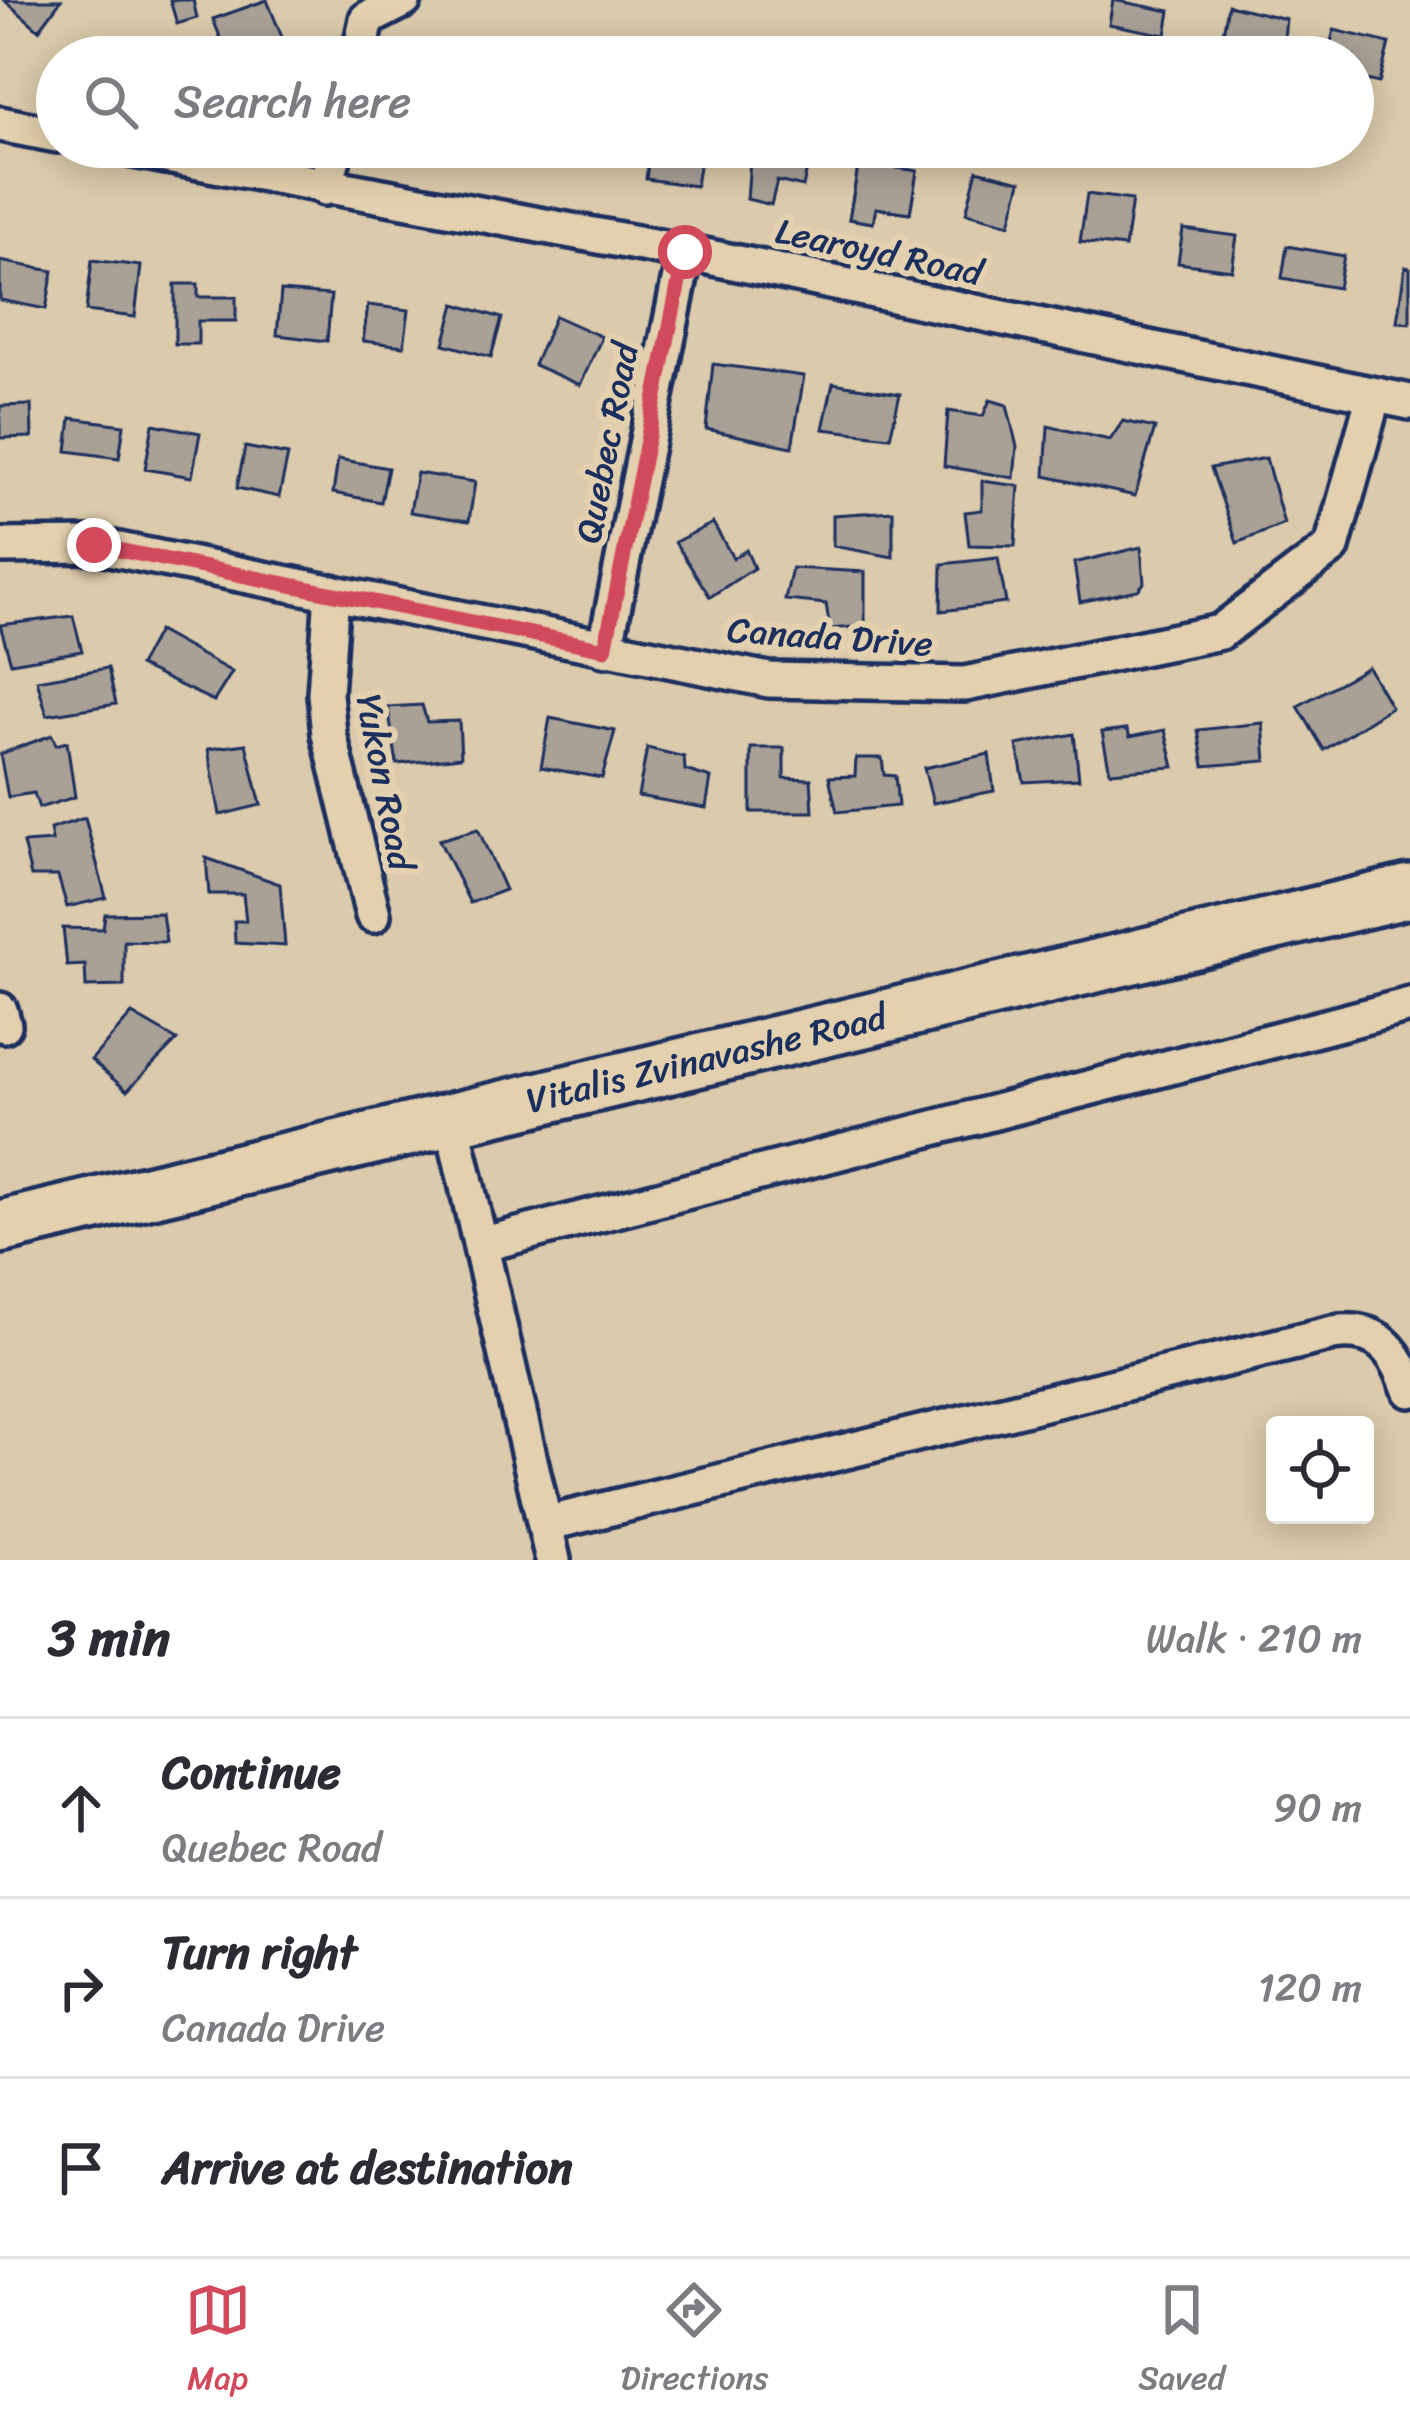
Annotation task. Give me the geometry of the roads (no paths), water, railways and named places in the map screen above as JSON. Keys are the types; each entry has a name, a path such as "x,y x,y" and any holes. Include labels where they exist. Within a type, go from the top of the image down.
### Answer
{"main road":[{"name":"Vitalis Zvinavashe Road","path":"0,1227 1410,891"}],"street":[{"path":"364,9 404,0"},
{"path":"0,124 36,131"},
{"name":"Learoyd Road","path":"224,168 685,252 1410,402"},
{"path":"325,188 330,168"},
{"name":"Quebec Road","path":"605,649 685,252"},
{"name":"Canada Drive","path":"0,546 94,545 769,680 965,684 1220,632 1332,547 1374,395"},
{"name":"Yukon Road","path":"332,592 325,694 329,734 373,915"},
{"path":"484,1244 1410,1006"},
{"path":"451,1117 484,1244 553,1560"},
{"path":"545,1524 1356,1329 1384,1341 1410,1390"}]}
